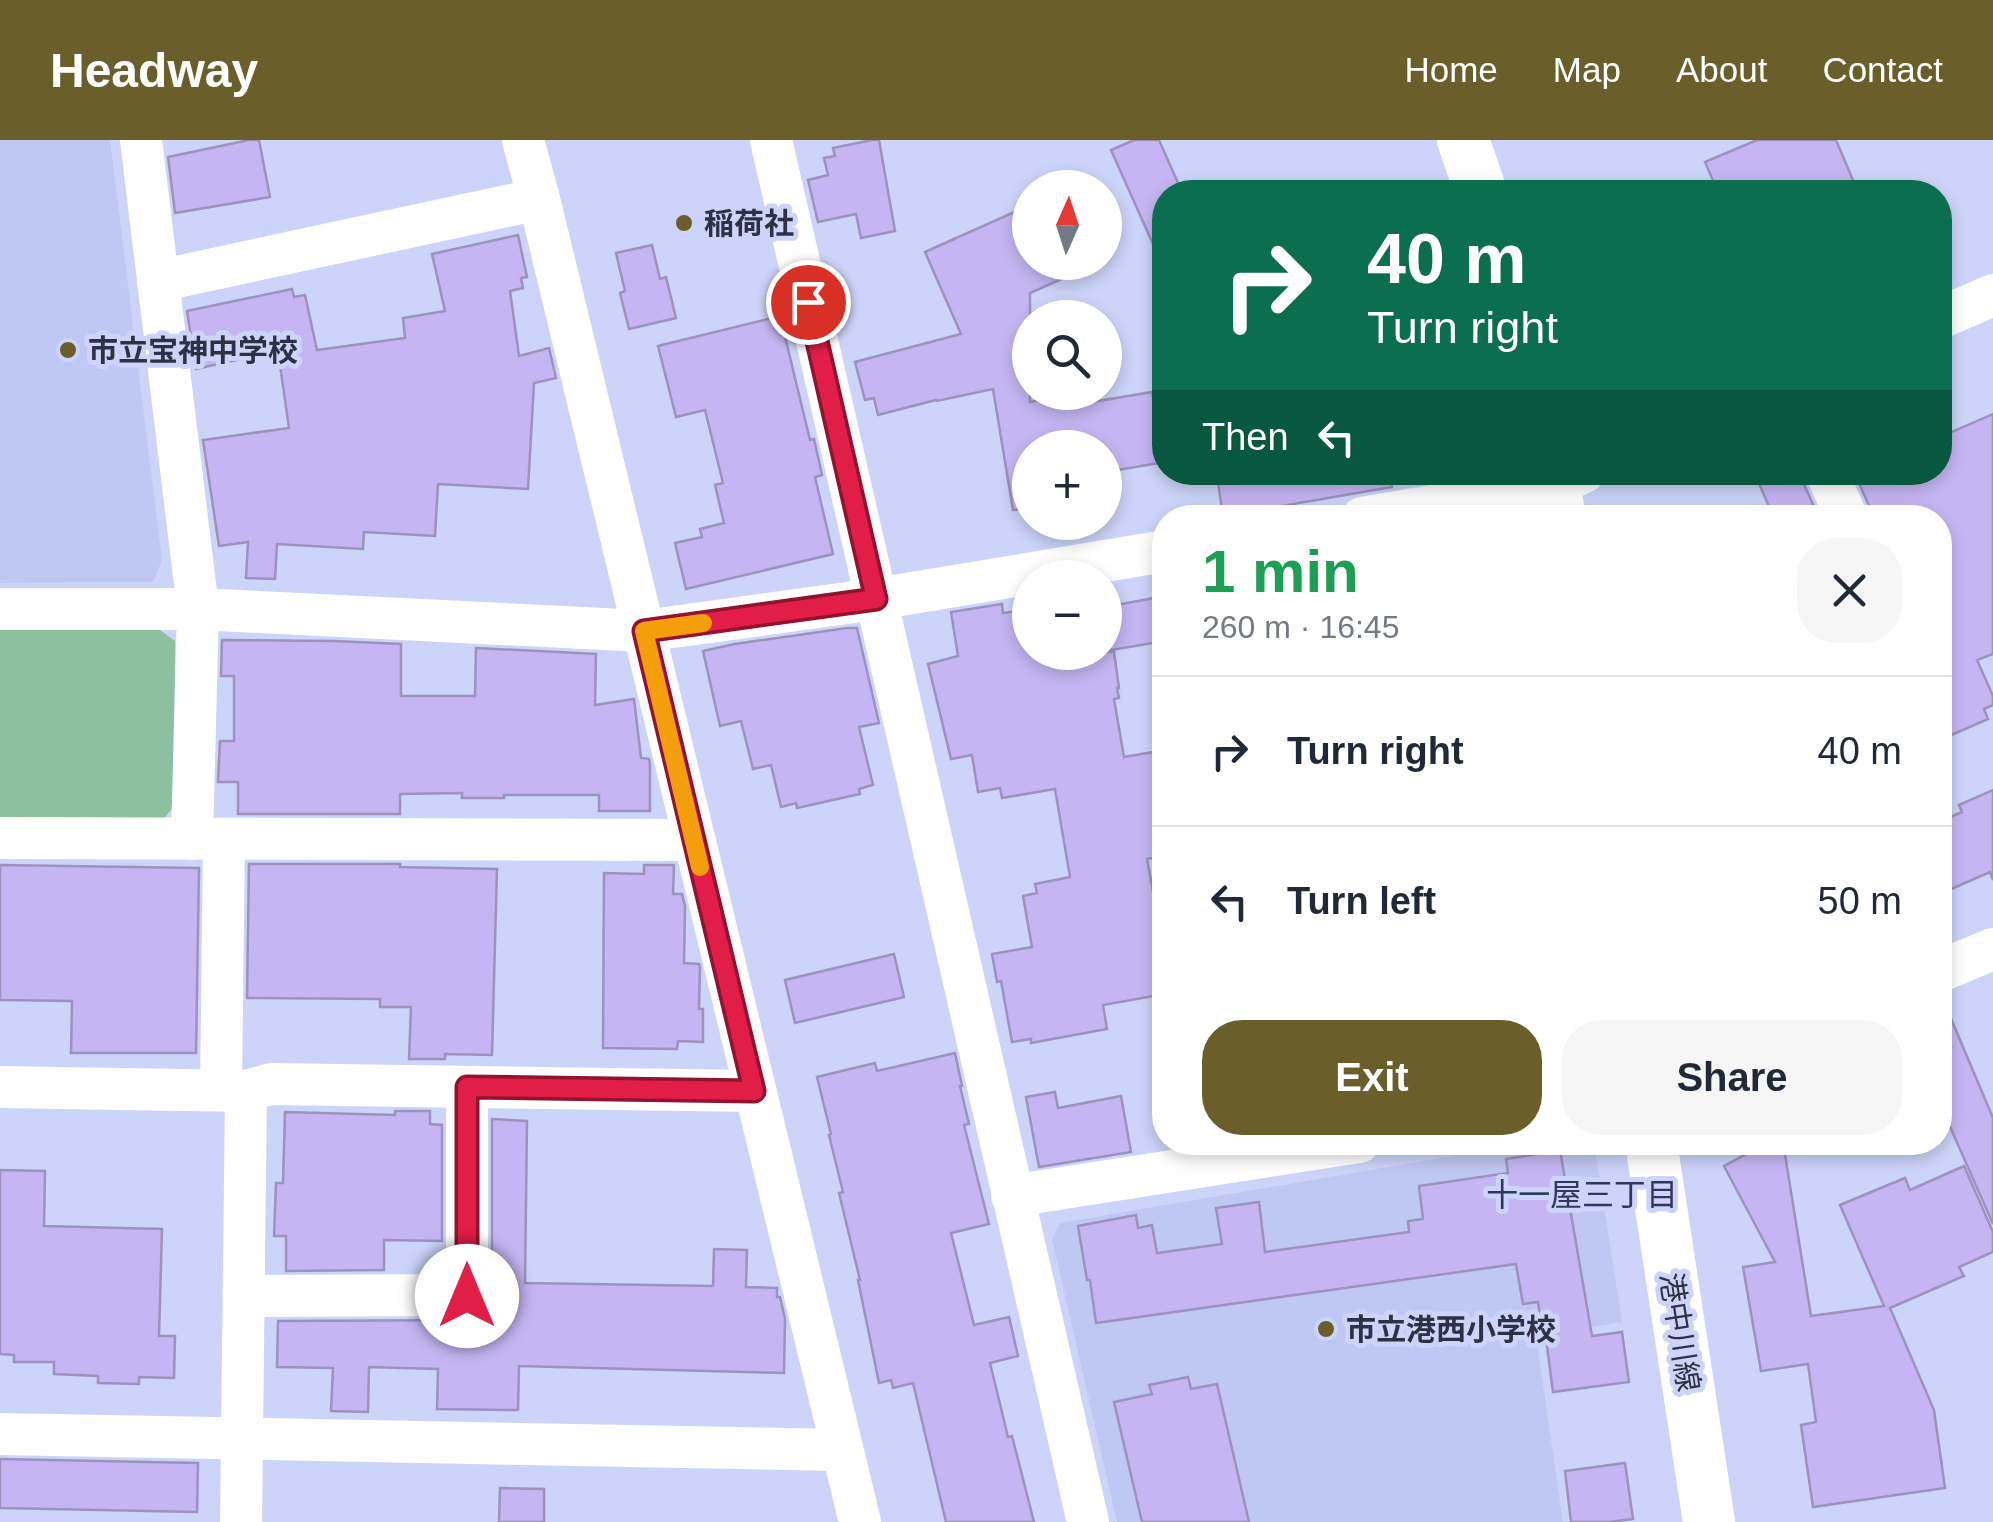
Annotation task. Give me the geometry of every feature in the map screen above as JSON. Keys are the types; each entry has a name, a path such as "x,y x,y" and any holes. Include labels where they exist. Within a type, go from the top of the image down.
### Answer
{"main road":[{"path":"1464,140 1478,180"},
{"name":"港中川線","path":"1653,1155 1709,1522"}],"street":[{"path":"141,140 198,608 208,839 234,1091 244,1296 240,1522"},
{"path":"523,140 860,1522"},
{"path":"784,145 876,599 1088,1522"},
{"path":"158,281 539,199"},
{"path":"1952,313 1993,295"},
{"path":"1446,505 1563,487"},
{"path":"0,609 198,608 644,631 876,599 1152,552"},
{"path":"0,838 693,840"},
{"path":"1952,967 1993,948"},
{"path":"0,1087 234,1091 271,1084 754,1091"},
{"path":"244,1296 467,1296 467,1087"},
{"path":"1012,1196 1275,1155"},
{"path":"0,1434 842,1450"}],"shaded area":[{"name":"市立宝神中学校","path":"0,140 110,140 162,560 153,582 0,583"},
{"name":"市立港西小学校","path":"1459,1155 1596,1155 1622,1322 1536,1336 1563,1522 1117,1522 1052,1239 1060,1223"}],"green space":[{"path":"0,626 157,628 175,641 174,806 162,821 0,819"}],"building":[{"path":"259,140 270,197 175,213 168,157"},
{"path":"879,140 895,231 861,238 856,214 818,222 808,180 828,175 824,158 835,156 833,148"},
{"path":"1134,140 1159,140 1177,180 1152,180 1152,242 1122,170 1111,150"},
{"path":"1757,140 1836,140 1853,180 1713,180 1705,162"},
{"path":"1012,213 1012,280 1059,280 1030,293 1030,300 1012,300 1012,410 1122,410 1122,397 1152,392 1152,464 1122,469 1122,430 1012,430 1012,504 993,389 878,415 874,398 865,400 855,362 961,334 925,252"},
{"path":"518,235 527,277 521,278 523,288 510,291 519,356 549,348 556,378 534,383 528,489 438,484 435,536 364,532 363,549 277,544 275,579 246,578 248,542 219,546 203,440 289,428 278,351 196,369 187,311 292,289 294,297 305,295 317,350 405,338 403,318 445,311 432,254"},
{"path":"652,245 660,279 666,277 676,318 629,329 616,253"},
{"path":"780,316 810,440 814,439 822,475 815,477 833,554 686,589 675,543 702,537 700,529 724,523 715,485 723,483 705,410 676,417 658,346"},
{"path":"1993,414 1993,654 1977,660 1993,696 1993,705 1984,709 1988,719 1952,735 1952,505 1869,505 1860,485 1952,485 1952,432"},
{"path":"1218,485 1392,485 1287,505 1221,505"},
{"path":"1760,485 1804,485 1813,505 1768,505"},
{"path":"1152,598 1152,643 1122,648 1122,604"},
{"path":"1002,604 1003,613 1012,612 1012,670 1116,670 1119,698 1114,699 1124,757 1152,752 1152,858 1147,859 1152,886 1152,996 1103,1005 1107,1029 1031,1043 1031,1039 1012,1042 992,954 1032,947 1023,896 1037,893 1035,884 1070,877 1055,789 1002,798 1000,788 978,792 972,755 951,759 928,664 958,656 951,612"},
{"path":"857,628 879,723 859,727 873,785 859,789 860,794 797,808 796,803 781,807 771,765 753,769 741,721 720,726 703,651"},
{"path":"222,640 401,644 401,696 475,696 476,648 596,654 595,705 634,699 641,758 649,759 650,764 650,811 599,811 599,795 462,798 462,793 400,794 400,814 238,814 238,782 218,782 220,741 234,741 234,676 221,676"},
{"path":"1993,790 1993,880 1990,872 1952,889 1952,816 1962,812 1959,805"},
{"path":"249,864 400,864 497,869 492,1055 445,1054 445,1059 409,1059 411,1007 380,1007 380,999 247,998"},
{"path":"0,865 199,868 196,1053 71,1053 72,1001 0,1000"},
{"path":"644,865 674,865 673,894 682,894 685,906 684,963 700,967 703,1042 678,1041 677,1049 603,1048 604,873 644,874"},
{"path":"894,954 904,997 795,1023 785,980"},
{"path":"1952,1021 1993,1118 1993,1224 1952,1131"},
{"path":"955,1053 969,1124 964,1125 989,1224 951,1233 974,1325 1009,1317 1018,1356 990,1363 1034,1522 946,1522 913,1383 893,1388 891,1380 879,1383 817,1077 875,1063 877,1071"},
{"path":"1055,1092 1058,1108 1121,1096 1131,1152 1039,1167 1026,1097"},
{"path":"395,1111 430,1111 430,1124 442,1125 442,1241 384,1240 384,1270 286,1271 286,1236 274,1236 276,1183 283,1183 285,1112 395,1115"},
{"path":"492,1119 527,1121 525,1283 713,1286 714,1249 747,1250 746,1287 777,1288 780,1297 785,1319 784,1373 519,1366 518,1410 437,1409 438,1369 369,1367 368,1412 331,1411 333,1368 277,1367 278,1321 488,1320 492,1295"},
{"path":"1561,1155 1592,1336 1622,1332 1629,1382 1553,1392 1538,1302 1523,1304 1516,1264 1096,1323 1078,1226 1136,1215 1138,1228 1152,1225 1157,1253 1222,1244 1216,1208 1259,1202 1265,1252 1409,1232 1408,1221 1423,1219 1419,1186 1508,1173 1506,1159"},
{"path":"1744,1155 1785,1155 1811,1316 1884,1306 1840,1205 1905,1178 1910,1190 1964,1166 1993,1232 1993,1252 1959,1267 1964,1276 1890,1308 1934,1410 1945,1488 1813,1507 1801,1425 1816,1422 1808,1364 1761,1371 1743,1267 1775,1262 1724,1166"},
{"path":"0,1170 45,1171 44,1226 162,1229 159,1336 175,1336 174,1378 139,1377 139,1384 98,1383 98,1376 54,1374 54,1362 14,1362 14,1355 0,1354"},
{"path":"1188,1377 1191,1389 1217,1384 1249,1522 1142,1522 1114,1402 1152,1394 1149,1385"},
{"path":"0,1459 198,1463 197,1512 0,1508"},
{"path":"1625,1463 1633,1519 1571,1522 1565,1471"},
{"path":"500,1488 544,1489 544,1522 499,1522"}],"slow traffic":[{"path":"700,867 644,631 703,623"}],"place":[{"name":"稲荷社","path":"684,223"},
{"name":"市立宝神中学校","path":"68,350"},
{"name":"市立港西小学校","path":"1326,1329"}],"district":[{"name":"十一屋三丁目","path":"1582,1195"}],"route":[{"path":"467,1296 467,1087 754,1091 644,631 876,599 808,302"}]}
